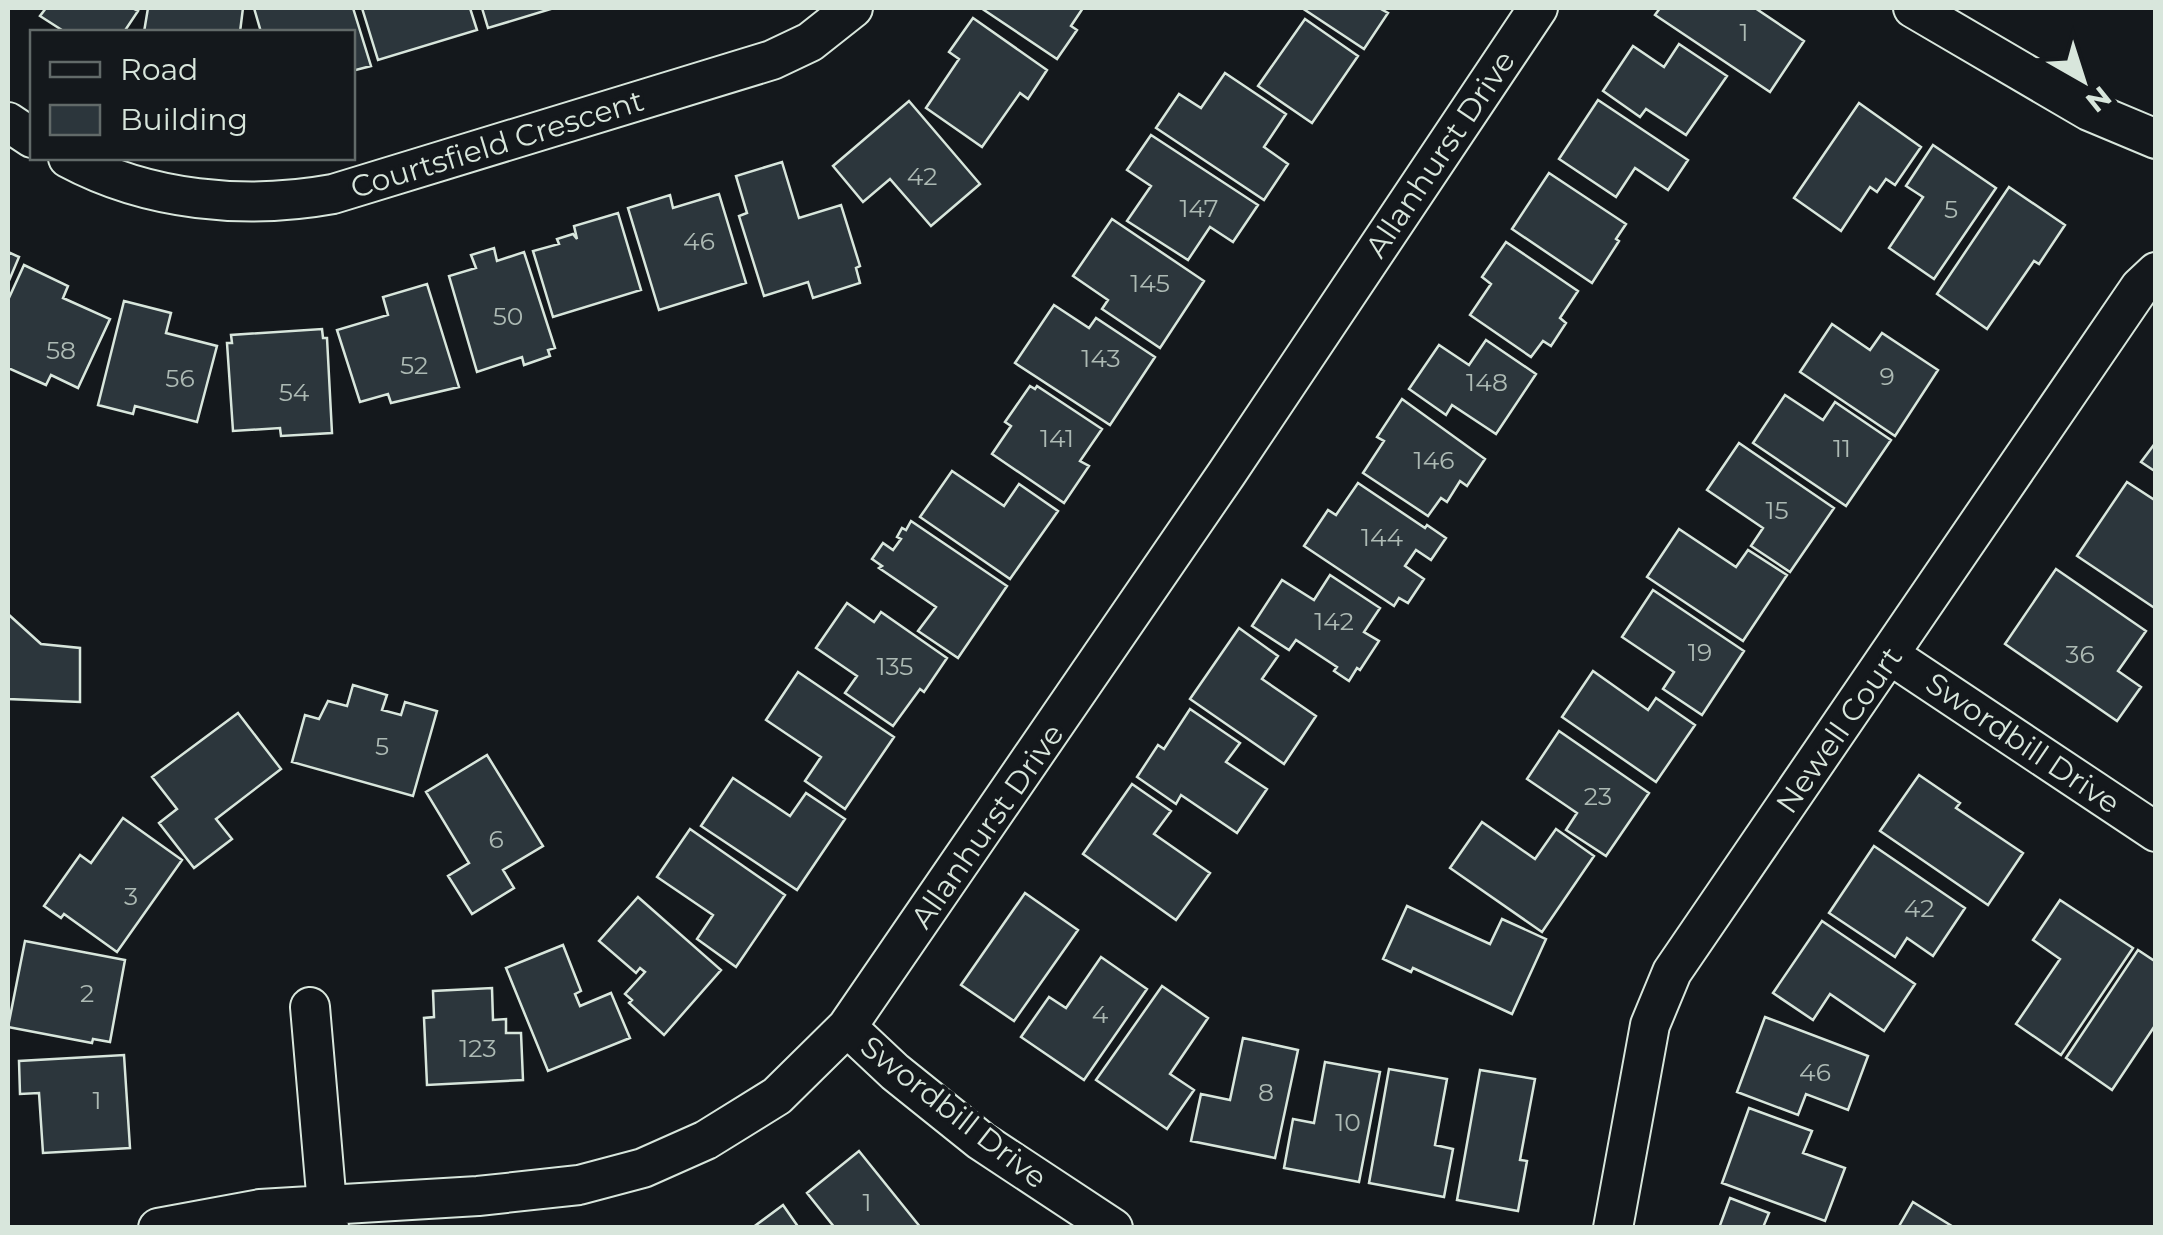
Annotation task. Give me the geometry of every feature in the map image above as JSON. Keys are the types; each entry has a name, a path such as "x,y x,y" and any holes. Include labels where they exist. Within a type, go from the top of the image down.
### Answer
{"street":[{"name":"Courtsfield Crescent","path":"73,160 126,183 206,199 293,202 333,194 772,60 810,42 852,8"},
{"name":"Allanhurst Drive","path":"158,1228 199,1218 327,1215 579,1185 643,1168 706,1140 777,1096 847,1027 1184,538 1538,8"},
{"path":"1913,8 2089,111 2156,139"},
{"path":"8,122 30,137"},
{"name":"Newell Court","path":"1613,1228 1650,1024 1672,972 2140,287 2156,272"},
{"name":"Swordbill Drive","path":"1890,656 2156,832"},
{"path":"310,1007 327,1215"},
{"name":"Swordbill Drive","path":"847,1027 907,1082 982,1141 1113,1228"}],"building":[{"path":"46,8 138,11 125,30 62,30 40,16"},
{"path":"148,8 243,8 240,30 144,30"},
{"path":"254,8 353,8 371,66 355,70 355,30 260,30"},
{"path":"362,8 470,8 477,30 378,60"},
{"path":"482,8 554,8 488,28"},
{"path":"981,8 1083,8 1071,26 1077,30 1057,59"},
{"path":"1302,8 1379,8 1388,13 1364,49"},
{"path":"1660,8 1755,8 1804,41 1770,92 1655,15"},
{"path":"973,18 1047,70 1028,99 1020,93 982,147 926,108 959,59 949,52"},
{"path":"1305,19 1358,56 1312,123 1258,86"},
{"path":"1679,44 1727,76 1686,135 1646,109 1640,117 1603,91 1633,46 1664,67"},
{"path":"1225,73 1286,114 1264,147 1288,164 1264,200 1156,128 1179,94 1201,108"},
{"path":"1598,100 1688,160 1668,190 1635,168 1616,197 1559,159"},
{"path":"909,101 980,184 931,226 890,179 863,202 833,166"},
{"path":"1859,103 1921,147 1895,185 1886,179 1877,192 1870,187 1841,231 1794,198"},
{"path":"1151,135 1258,205 1233,242 1210,227 1188,260 1127,221 1151,186 1127,170"},
{"path":"1933,145 1996,188 1934,279 1889,248 1923,197 1906,186"},
{"path":"782,162 799,218 841,205 860,266 856,268 860,283 813,298 808,282 764,296 739,216 747,213 736,176"},
{"path":"1549,173 1626,224 1592,283 1512,229"},
{"path":"2009,187 2065,225 2039,264 2034,261 1987,329 1937,294"},
{"path":"719,194 746,283 659,310 628,208 670,195 673,208"},
{"path":"618,213 641,290 553,317 533,251 559,244 557,239 573,234 577,239 574,226"},
{"path":"1112,219 1204,281 1160,348 1102,309 1108,300 1073,276"},
{"path":"1506,242 1578,291 1560,318 1566,323 1551,346 1543,341 1531,357 1470,315 1491,284 1482,277"},
{"path":"494,248 497,261 524,252 555,348 548,350 550,356 524,365 522,357 477,372 449,276 476,268 471,255"},
{"path":"8,252 19,257 8,283"},
{"path":"24,265 68,286 63,298 110,319 78,388 51,375 46,385 8,368 8,300"},
{"path":"427,284 459,387 391,403 388,394 360,402 337,330 388,315 383,297"},
{"path":"124,301 171,313 166,333 217,346 197,422 135,406 133,414 98,405"},
{"path":"1054,305 1089,328 1096,318 1155,357 1110,425 1015,363"},
{"path":"1832,324 1870,350 1882,333 1938,370 1895,436 1800,372"},
{"path":"322,329 323,338 327,338 332,433 281,436 280,428 233,431 227,343 232,343 231,335"},
{"path":"1486,340 1536,374 1496,434 1452,405 1446,415 1409,389 1439,345 1469,365"},
{"path":"1030,386 1037,386 1102,429 1080,461 1089,466 1064,503 992,454 1011,426 1005,422"},
{"path":"1785,395 1823,420 1835,402 1891,440 1846,506 1753,443"},
{"path":"1402,399 1485,459 1467,486 1460,481 1447,502 1441,498 1428,516 1363,473 1384,441 1377,437"},
{"path":"2156,442 2156,472 2141,462"},
{"path":"1739,443 1834,508 1790,572 1751,546 1763,528 1707,490"},
{"path":"952,471 1004,506 1019,484 1058,511 1010,579 920,517"},
{"path":"2127,482 2156,501 2156,609 2077,556"},
{"path":"1358,483 1446,538 1431,560 1416,550 1405,566 1424,579 1408,603 1399,598 1394,606 1304,546 1328,510 1336,515"},
{"path":"911,521 1007,586 958,658 918,631 936,607 872,559 883,543 893,550 901,539 897,537 902,528 906,530"},
{"path":"1679,529 1736,567 1748,550 1787,575 1743,641 1647,577"},
{"path":"2056,569 2146,631 2118,671 2141,687 2117,721 2005,644"},
{"path":"1330,575 1380,608 1364,632 1379,641 1349,681 1334,671 1337,667 1296,640 1289,650 1252,626 1282,580 1314,600"},
{"path":"1653,590 1744,651 1702,715 1663,689 1674,672 1622,637"},
{"path":"847,603 874,622 881,612 947,658 924,692 920,689 893,726 845,693 857,676 816,648"},
{"path":"8,614 41,644 80,648 80,702 8,699"},
{"path":"1239,628 1278,656 1262,679 1316,716 1284,764 1190,699"},
{"path":"1593,671 1648,710 1656,698 1695,725 1656,782 1562,717"},
{"path":"798,672 894,737 845,809 805,781 821,757 766,720"},
{"path":"353,685 387,695 382,710 401,715 405,702 437,711 413,796 292,762 305,715 319,719 328,701 347,706"},
{"path":"1190,709 1240,743 1226,762 1267,789 1237,833 1181,795 1176,804 1137,777 1158,745 1164,749"},
{"path":"238,713 281,769 216,819 232,839 194,868 159,823 177,809 152,777"},
{"path":"1559,731 1649,793 1606,856 1566,830 1577,813 1527,779"},
{"path":"487,755 543,846 503,870 514,888 472,914 448,876 469,863 426,792"},
{"path":"1919,775 1960,803 1956,808 2023,853 1988,905 1880,831"},
{"path":"733,778 790,816 806,793 845,819 797,890 701,826"},
{"path":"1132,784 1171,811 1154,834 1210,873 1176,920 1083,854"},
{"path":"123,818 182,860 117,952 64,914 61,918 44,906 80,855 91,863"},
{"path":"1482,822 1535,859 1556,829 1594,856 1542,932 1450,868"},
{"path":"690,829 785,895 736,967 697,939 713,915 657,877"},
{"path":"1874,846 1965,908 1933,956 1907,938 1895,957 1829,913"},
{"path":"1025,893 1078,930 1014,1021 961,985"},
{"path":"638,897 721,970 664,1035 629,1003 632,1000 625,994 645,972 640,968 636,973 599,941"},
{"path":"2060,900 2133,948 2061,1055 2016,1024 2060,959 2033,940"},
{"path":"1407,906 1490,944 1502,919 1546,939 1512,1014 1413,968 1411,972 1383,959"},
{"path":"1822,921 1915,984 1884,1031 1830,994 1813,1020 1773,993"},
{"path":"25,941 125,960 110,1042 93,1039 92,1043 8,1027"},
{"path":"563,945 581,991 575,994 580,1006 611,993 630,1038 548,1071 506,968"},
{"path":"2138,950 2156,962 2156,1024 2112,1090 2066,1058"},
{"path":"1101,957 1147,989 1084,1080 1021,1037 1049,997 1066,1008"},
{"path":"1162,986 1208,1018 1170,1074 1194,1090 1167,1129 1096,1080"},
{"path":"492,988 493,1020 506,1019 506,1033 521,1033 523,1080 427,1085 424,1018 434,1017 433,991"},
{"path":"1765,1017 1868,1056 1848,1110 1806,1094 1798,1115 1737,1092"},
{"path":"1243,1038 1298,1050 1275,1158 1191,1141 1201,1094 1230,1100"},
{"path":"124,1055 130,1148 43,1153 39,1093 20,1094 19,1061"},
{"path":"1325,1062 1380,1072 1359,1182 1284,1168 1293,1119 1314,1123"},
{"path":"1389,1069 1447,1079 1435,1145 1453,1149 1444,1197 1369,1183"},
{"path":"1480,1070 1535,1079 1520,1160 1527,1161 1518,1211 1457,1200"},
{"path":"1749,1108 1812,1131 1803,1153 1845,1168 1825,1221 1722,1183"},
{"path":"859,1151 921,1228 835,1228 807,1193"},
{"path":"1730,1198 1769,1213 1764,1225 1771,1228 1719,1228"},
{"path":"1913,1202 1955,1228 1898,1228"},
{"path":"783,1205 799,1228 752,1228"}]}
